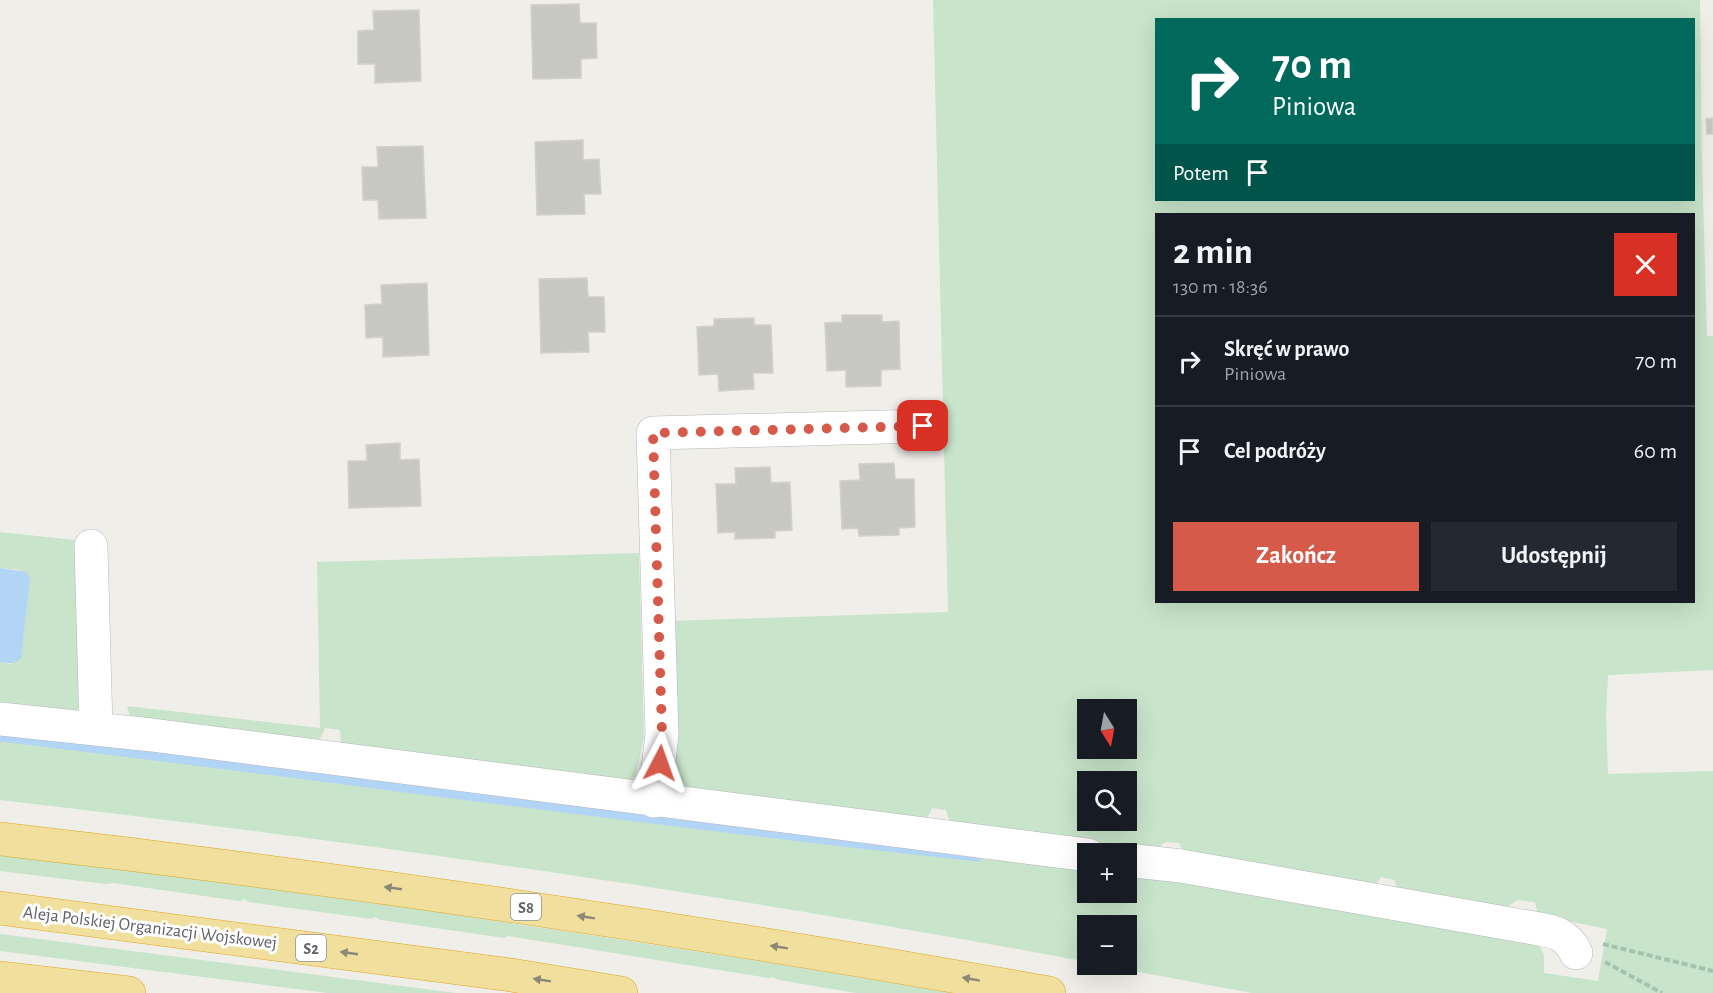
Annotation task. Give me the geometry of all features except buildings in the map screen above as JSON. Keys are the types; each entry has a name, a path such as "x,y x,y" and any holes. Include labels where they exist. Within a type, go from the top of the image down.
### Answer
{"highway":[{"name":"S8","path":"0,839 289,873 537,909 891,965 1049,993"},
{"name":"Aleja Polskiej Organizacji Wojskowej","path":"0,908 499,974 621,993"},
{"path":"0,978 129,993"}],"street":[{"path":"654,801 662,734 653,433 923,426"},
{"path":"91,546 96,728"},
{"path":"0,719 96,728 1077,854"},
{"path":"1137,861 1181,867 1559,933 1567,937 1575,950"}],"path":[{"path":"1575,950 1608,944 1713,971"},
{"path":"1575,950 1606,962 1662,993"}],"green space":[{"path":"933,0 1700,0 1707,336 1713,336 1713,670 1608,675 1606,714 1608,774 1713,771 1713,993 1252,993 1137,972 1137,915 1077,915 1077,960 816,914 545,871 273,833 0,800 0,730 1077,864 1077,903 1137,903 1137,873 1538,943 1544,955 1544,973 1598,981 1607,929 1538,915 1535,902 1518,900 1507,907 1397,890 1395,880 1381,877 1376,884 1184,853 1179,843 1166,842 1148,851 1137,849 1137,843 1091,843 954,824 949,820 946,810 932,808 927,818 923,820 673,785 670,778 667,621 948,612"},
{"path":"0,532 84,541 82,714 0,708 0,662 12,664 20,570 0,568"},
{"path":"639,553 644,738 635,776 627,782 341,743 340,730 325,728 321,737 316,741 130,717 127,706 320,728 317,562"},
{"path":"0,855 476,918 951,993 856,993 772,977 508,936 504,938 381,920 375,917 371,919 248,902 245,899 239,901 113,883 0,871"},
{"path":"0,934 456,993 328,993 0,951"}],"water":[{"path":"0,568 27,572 30,578 21,658 12,663 0,662"}],"waterway":[{"path":"0,737 732,829 977,857"}],"route":[{"path":"660,763 662,734 653,433 923,426"}]}
